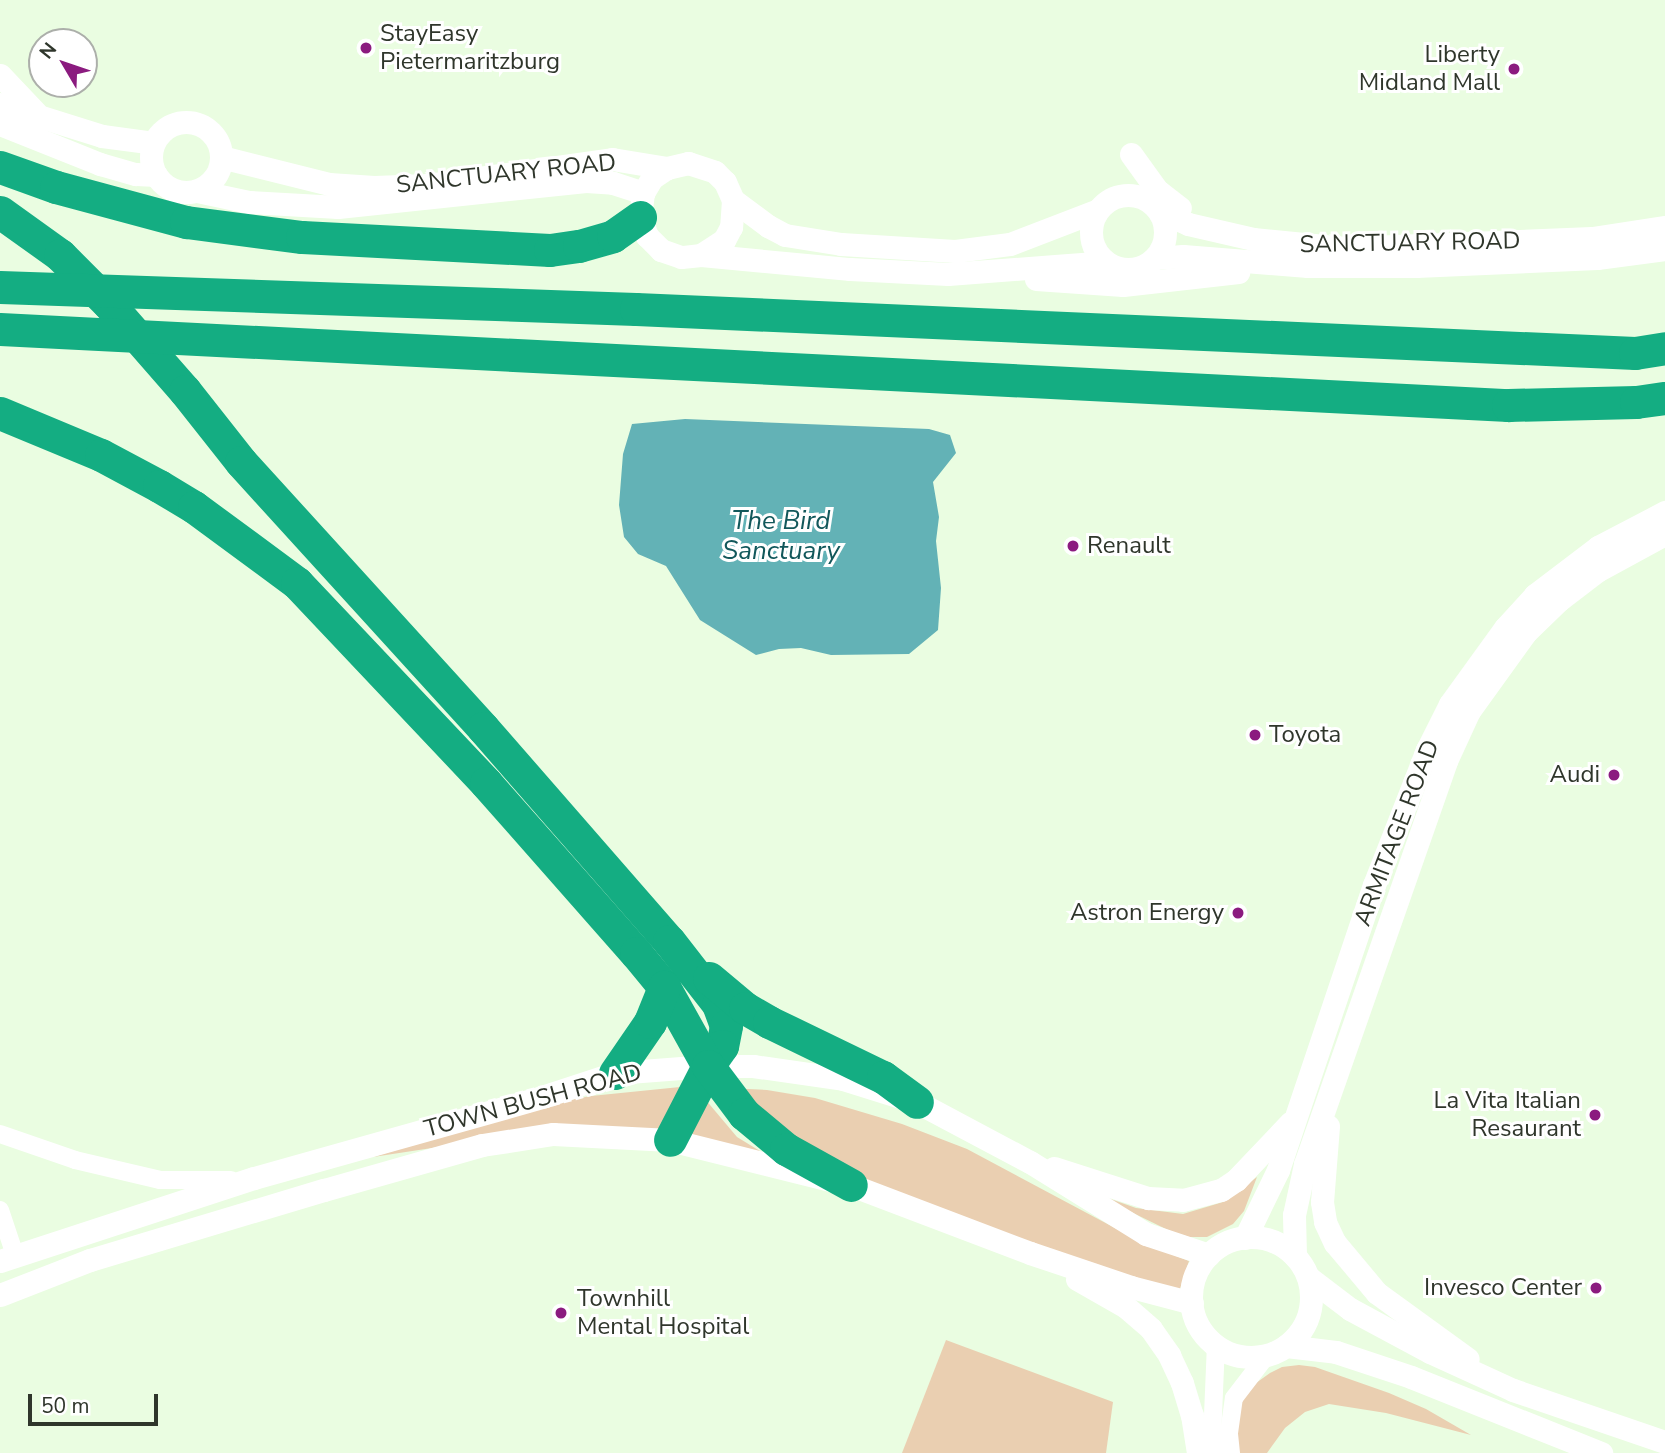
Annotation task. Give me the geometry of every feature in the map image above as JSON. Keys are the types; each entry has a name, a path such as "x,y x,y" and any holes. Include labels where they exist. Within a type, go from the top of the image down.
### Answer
{"highway":[{"path":"0,167 56,187 186,222 316,238 550,250 605,239 642,205"},
{"path":"3,214 60,256 108,303 185,391 241,462 483,728 701,981 724,1017 726,1026 722,1046 708,1066 670,1140"},
{"path":"0,287 636,309 1636,353 1665,348"},
{"path":"0,329 1508,405 1636,402 1665,398"},
{"path":"0,413 101,455 159,486 194,507 296,583 477,772 664,987 708,1066 744,1114 771,1138 851,1185"},
{"path":"668,942 744,1007 793,1035 883,1077 917,1102"},
{"path":"615,1073 650,1022 664,987"}],"street":[{"path":"0,75 41,117"},
{"path":"0,104 102,136 154,143"},
{"path":"194,122 214,135 221,158 215,177 197,191 173,190 156,175 151,162 154,143 161,132 173,124 194,122"},
{"path":"0,124 100,164 136,174 156,175"},
{"path":"1131,154 1157,190 1171,202 1253,239"},
{"name":"SANCTUARY ROAD","path":"221,158 329,184 373,187 428,185 564,163 612,159 667,168"},
{"path":"970,273 1106,262 1126,269 1137,268 1155,258 1165,240 1165,229 1159,211 1143,198 1122,195 1109,200 1098,210 1010,244 955,251 841,244 785,235 749,214 733,200 725,182 702,166 688,163 667,168 653,178 642,205 647,236 661,250 681,257 701,255 850,270 970,273 1123,285 1186,276 1308,267"},
{"name":"SANCTUARY ROAD","path":"197,191 249,202 338,207 593,181 613,183 642,205"},
{"path":"701,255 714,249 731,227 733,200"},
{"path":"1098,210 1092,223 1091,238 1096,252 1106,262"},
{"name":"SANCTUARY ROAD","path":"1159,211 1188,224 1253,239 1286,244 1371,247 1592,238 1665,227"},
{"name":"SANCTUARY ROAD","path":"1155,258 1183,256 1308,267 1486,264 1597,258 1665,249"},
{"name":"ARMITAGE ROAD","path":"1245,1238 1278,1170 1374,885 1427,750 1450,704 1484,654 1535,595 1598,547 1665,512"},
{"name":"ARMITAGE ROAD","path":"1295,1256 1297,1197 1305,1164 1446,761 1469,711 1526,632 1559,600 1597,571 1665,534"},
{"name":"TOWN BUSH ROAD","path":"7,1258 254,1178 615,1073 708,1066 753,1066 843,1079 917,1102 1031,1162 1146,1234 1209,1255"},
{"path":"1331,1095 1322,1202 1325,1222 1335,1243 1377,1293 1513,1390"},
{"path":"1031,1162 1076,1173 1148,1198 1183,1200 1221,1190 1236,1180 1298,1114"},
{"path":"0,1134 75,1160 160,1180 186,1182 254,1178"},
{"name":"TOWN BUSH ROAD","path":"0,1293 90,1260 482,1145 553,1134 670,1140 851,1185 1131,1287 1192,1303"},
{"path":"0,1210 7,1258 0,1293"},
{"path":"1601,1453 1400,1373 1336,1352 1276,1350 1240,1356 1216,1345 1199,1326 1192,1303 1195,1277 1209,1255 1219,1247 1245,1238 1272,1241 1295,1256 1308,1277 1372,1322 1513,1390 1665,1441"},
{"path":"1030,1252 1126,1307 1151,1329 1169,1355 1182,1383 1198,1453"},
{"path":"7,1258 43,1266 90,1260"},
{"path":"1231,1453 1229,1433 1234,1398 1276,1350 1306,1322 1310,1308 1308,1277"},
{"path":"1214,1453 1212,1439 1216,1345"}],"shaded area":[{"path":"690,1086 666,1130 445,1146 373,1157 543,1105 591,1096"},
{"path":"726,1088 767,1090 815,1098 902,1124 967,1149 1145,1244 1189,1261 1179,1292 928,1208 803,1159"},
{"path":"705,1099 737,1137 783,1165 687,1139"},
{"path":"1257,1177 1244,1211 1233,1224 1207,1237 1189,1237 1170,1231 1088,1191 1136,1208 1183,1214 1223,1202"},
{"path":"946,1340 1113,1402 1106,1453 902,1453"},
{"path":"1282,1367 1315,1367 1389,1393 1426,1409 1471,1435 1386,1413 1329,1404 1305,1412 1285,1428 1267,1453 1234,1453 1239,1404 1256,1383 1270,1373"}],"water":[{"name":"The Bird Sanctuary","path":"685,419 929,429 950,435 956,453 933,482 939,517 936,541 941,588 938,630 909,654 831,655 801,648 779,649 756,655 700,620 666,566 638,554 624,537 619,505 623,454 632,424"}],"place":[{"name":"StayEasy Pietermaritzburg","path":"366,48"},
{"name":"Liberty Midland Mall","path":"1514,69"},
{"name":"Renault","path":"1073,546"},
{"name":"Toyota","path":"1255,735"},
{"name":"Audi","path":"1614,775"},
{"name":"Astron Energy","path":"1238,913"},
{"name":"La Vita Italian Resaurant","path":"1595,1115"},
{"name":"Invesco Center","path":"1596,1288"},
{"name":"Townhill Mental Hospital","path":"561,1313"}]}
